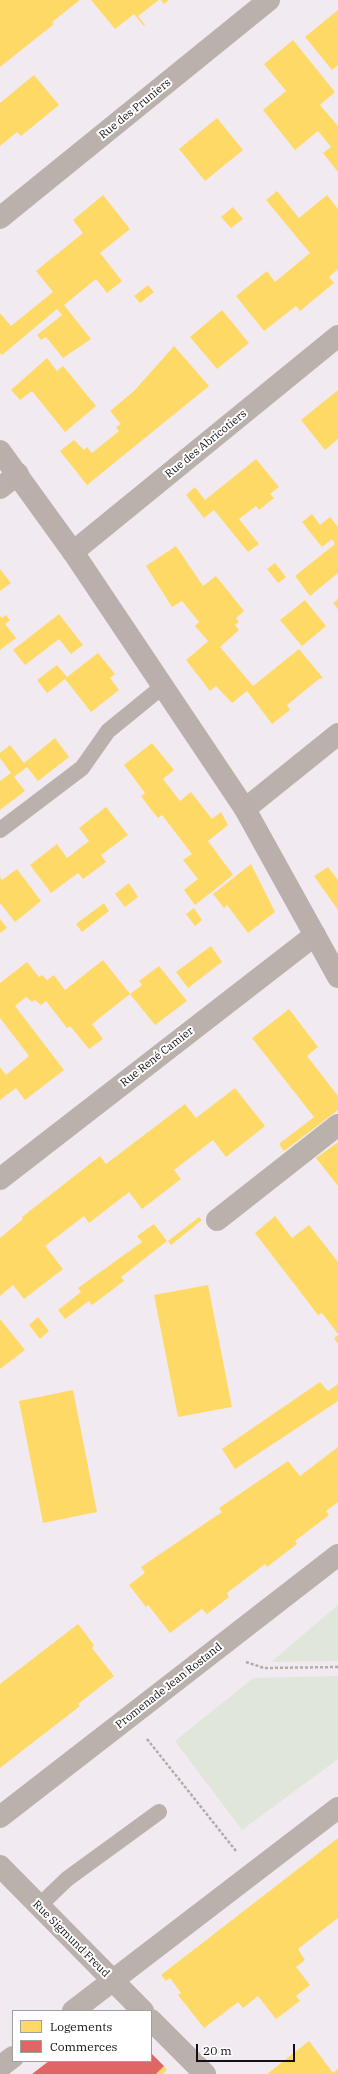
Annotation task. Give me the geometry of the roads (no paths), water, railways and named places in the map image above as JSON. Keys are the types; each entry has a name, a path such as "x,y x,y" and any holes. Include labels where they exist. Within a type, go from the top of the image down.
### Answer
{"street":[{"name":"Rue des Pruniers","path":"0,218 269,0"},
{"name":"Rue des Abricotiers","path":"73,552 338,336"},
{"path":"0,451 73,552 245,809 338,977"},
{"path":"0,488 18,474"},
{"path":"245,809 338,734"},
{"name":"Rue René Camier","path":"0,1179 315,935"},
{"path":"217,1220 338,1125"},
{"name":"Promenade Jean Rostand","path":"0,1817 338,1555"},
{"path":"74,2010 338,1808"},
{"name":"Rue Sigmund Freud","path":"0,1866 142,2010"},
{"path":"152,2021 205,2074"},
{"path":"0,2067 12,2058"}],"lane":[{"path":"0,830 82,768 108,731 162,687"},
{"path":"39,1906 68,1879 159,1812"}]}
